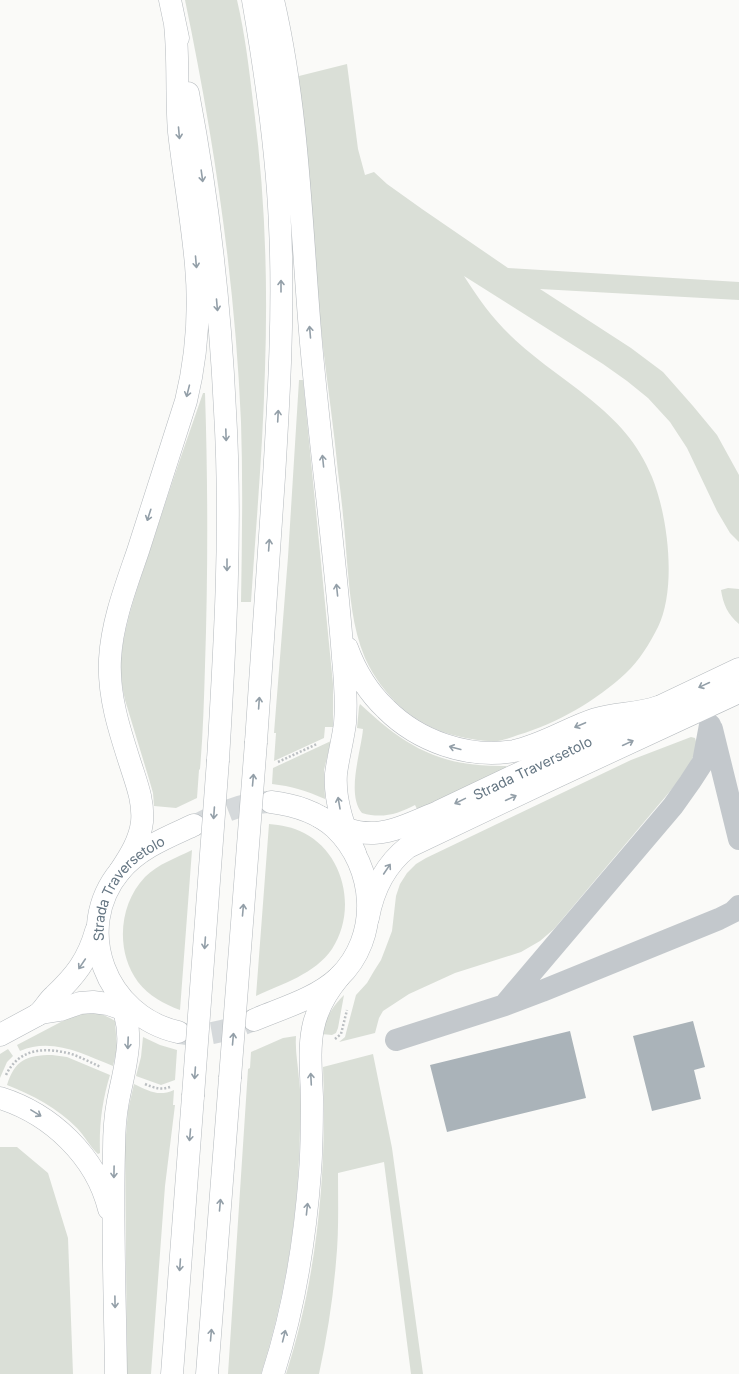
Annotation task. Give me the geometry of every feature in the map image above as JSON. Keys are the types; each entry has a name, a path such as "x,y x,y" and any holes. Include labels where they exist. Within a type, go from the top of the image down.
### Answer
{"main road":[{"path":"170,0 191,108 206,205 218,308 227,465 227,569 224,665 172,1374"},
{"path":"207,1374 256,742 280,383 280,227 272,128 253,0"},
{"path":"273,0 284,58 292,114 312,350 340,618 345,686 345,721 336,775 336,788 338,803 345,829 355,853"},
{"path":"120,871 136,843 141,827 142,812 140,793 117,720 112,698 110,666 112,642 122,600 186,401 193,367 196,338 196,265 179,132 178,55 175,24"},
{"path":"340,618 343,637 352,660 368,688 380,703 393,716 415,732 431,740 453,747 473,752 514,750 540,743 595,720 614,715 643,712 658,707"},
{"name":"Strada Traversetolo","path":"271,802 295,806 306,810 345,829 366,833 384,832 399,828 438,812 739,669"},
{"name":"Strada Traversetolo","path":"254,1020 311,996 326,988 339,977 350,964 358,950 364,934 374,895 382,877 393,861 408,847 708,716 739,692"},
{"name":"Strada Traversetolo","path":"320,817 334,827 346,839 355,853 367,884 369,901 368,918"},
{"name":"Strada Traversetolo","path":"114,1249 114,1148 117,1103 124,1076 129,1039 126,1005 108,978 102,963 98,931 100,915 104,899 111,884 131,859 144,849 194,825"},
{"path":"0,1035 37,1015 43,1010 50,1000 82,966 90,949 100,915"},
{"path":"273,1374 280,1354 295,1286 307,1210 311,1171 312,1133 311,1037 315,1018 321,1003 339,977"},
{"path":"37,1015 86,1003 126,1005 153,1024 178,1032"},
{"path":"2,1090 12,1101 37,1113 60,1131 80,1152 89,1165 103,1192 111,1221 114,1249 116,1374"}],"lane":[{"path":"708,716 739,839"},
{"path":"505,1005 673,806 690,782 703,762 708,716"},
{"path":"396,1040 542,992 719,919 732,912 739,906"}],"path":[{"path":"311,1037 331,1040 338,1038 342,1030 347,1008"},
{"path":"2,1090 11,1065 17,1059 35,1052 52,1050 65,1052 156,1088 164,1089 174,1085"}],"shaded area":[{"path":"185,0 237,0 246,51 257,135 265,235 266,335 263,427 251,602 241,602 241,422 234,316 222,210 214,157"},
{"path":"347,64 358,149 365,175 374,172 387,184 508,268 739,282 739,300 540,289 631,348 663,372 717,435 739,475 739,542 730,533 717,511 687,448 670,422 648,398 603,364 464,276 486,308 511,336 530,353 609,415 626,433 640,453 658,493 666,531 668,552 669,573 664,611 658,627 640,657 631,668 602,693 576,710 548,724 501,741 478,740 457,736 442,731 427,725 402,708 381,685 372,672 365,658 354,622 323,347 295,77"},
{"path":"299,380 303,380 333,684 333,727 325,727 324,738 274,761 276,733 274,733 288,557"},
{"path":"203,393 205,393 207,461 207,598 203,730 197,798 176,808 154,806 153,793 125,700 121,658 126,628 134,599"},
{"path":"728,588 739,589 739,624 729,613 723,600 721,590"},
{"path":"360,704 394,732 426,752 462,763 506,766 507,768 418,811 415,805 390,815 376,816 362,813 357,805 355,795 356,772 363,729 357,728"},
{"path":"691,737 695,738 695,753 682,777 554,929 540,941 521,952 455,973 409,994 383,1011 379,1018 375,1033 339,1042 345,1037 356,995 367,983 381,960 392,931 396,896 400,884 407,873 416,864 631,760"},
{"path":"331,741 324,770 325,799 299,789 272,784 273,768"},
{"path":"269,824 296,829 304,833 318,842 329,855 337,869 343,885 345,901 344,918 340,934 325,958 307,972 256,996"},
{"path":"192,850 180,1010 157,999 138,982 131,970 126,956 123,942 123,928 125,914 130,900 136,888 145,877 161,865"},
{"path":"344,995 336,1033 332,1035 321,1034 330,1013"},
{"path":"99,1013 115,1021 117,1048 113,1066 79,1052 56,1046 32,1047 20,1051 17,1045 76,1014"},
{"path":"296,1036 296,1053 301,1104 297,1190 290,1252 278,1314 261,1374 228,1374 248,1069 250,1068 251,1052 283,1038"},
{"path":"143,1037 160,1045 177,1050 175,1080 161,1085 136,1076 141,1057"},
{"path":"8,1049 13,1056 7,1062 0,1078 0,1054"},
{"path":"373,1054 392,1148 423,1374 411,1374 384,1162 338,1173 338,1229 335,1276 325,1346 319,1374 286,1374 306,1298 318,1222 323,1145 323,1067"},
{"path":"52,1055 67,1057 110,1075 103,1104 100,1133 100,1153 98,1154 77,1128 61,1114 26,1093 7,1085 14,1070 23,1061 35,1056"},
{"path":"134,1084 149,1091 158,1093 174,1090 173,1105 175,1105 165,1186 151,1374 127,1374 125,1147 128,1110"},
{"path":"0,1147 17,1147 48,1173 68,1238 73,1374 0,1374"}],"building":[{"path":"693,1021 705,1067 694,1070 701,1099 652,1111 633,1036"},
{"path":"570,1031 586,1098 447,1132 430,1065"}],"tunnel":[{"path":"198,824 241,806 270,802"},
{"path":"179,1033 207,1034 225,1030 251,1021"}]}
